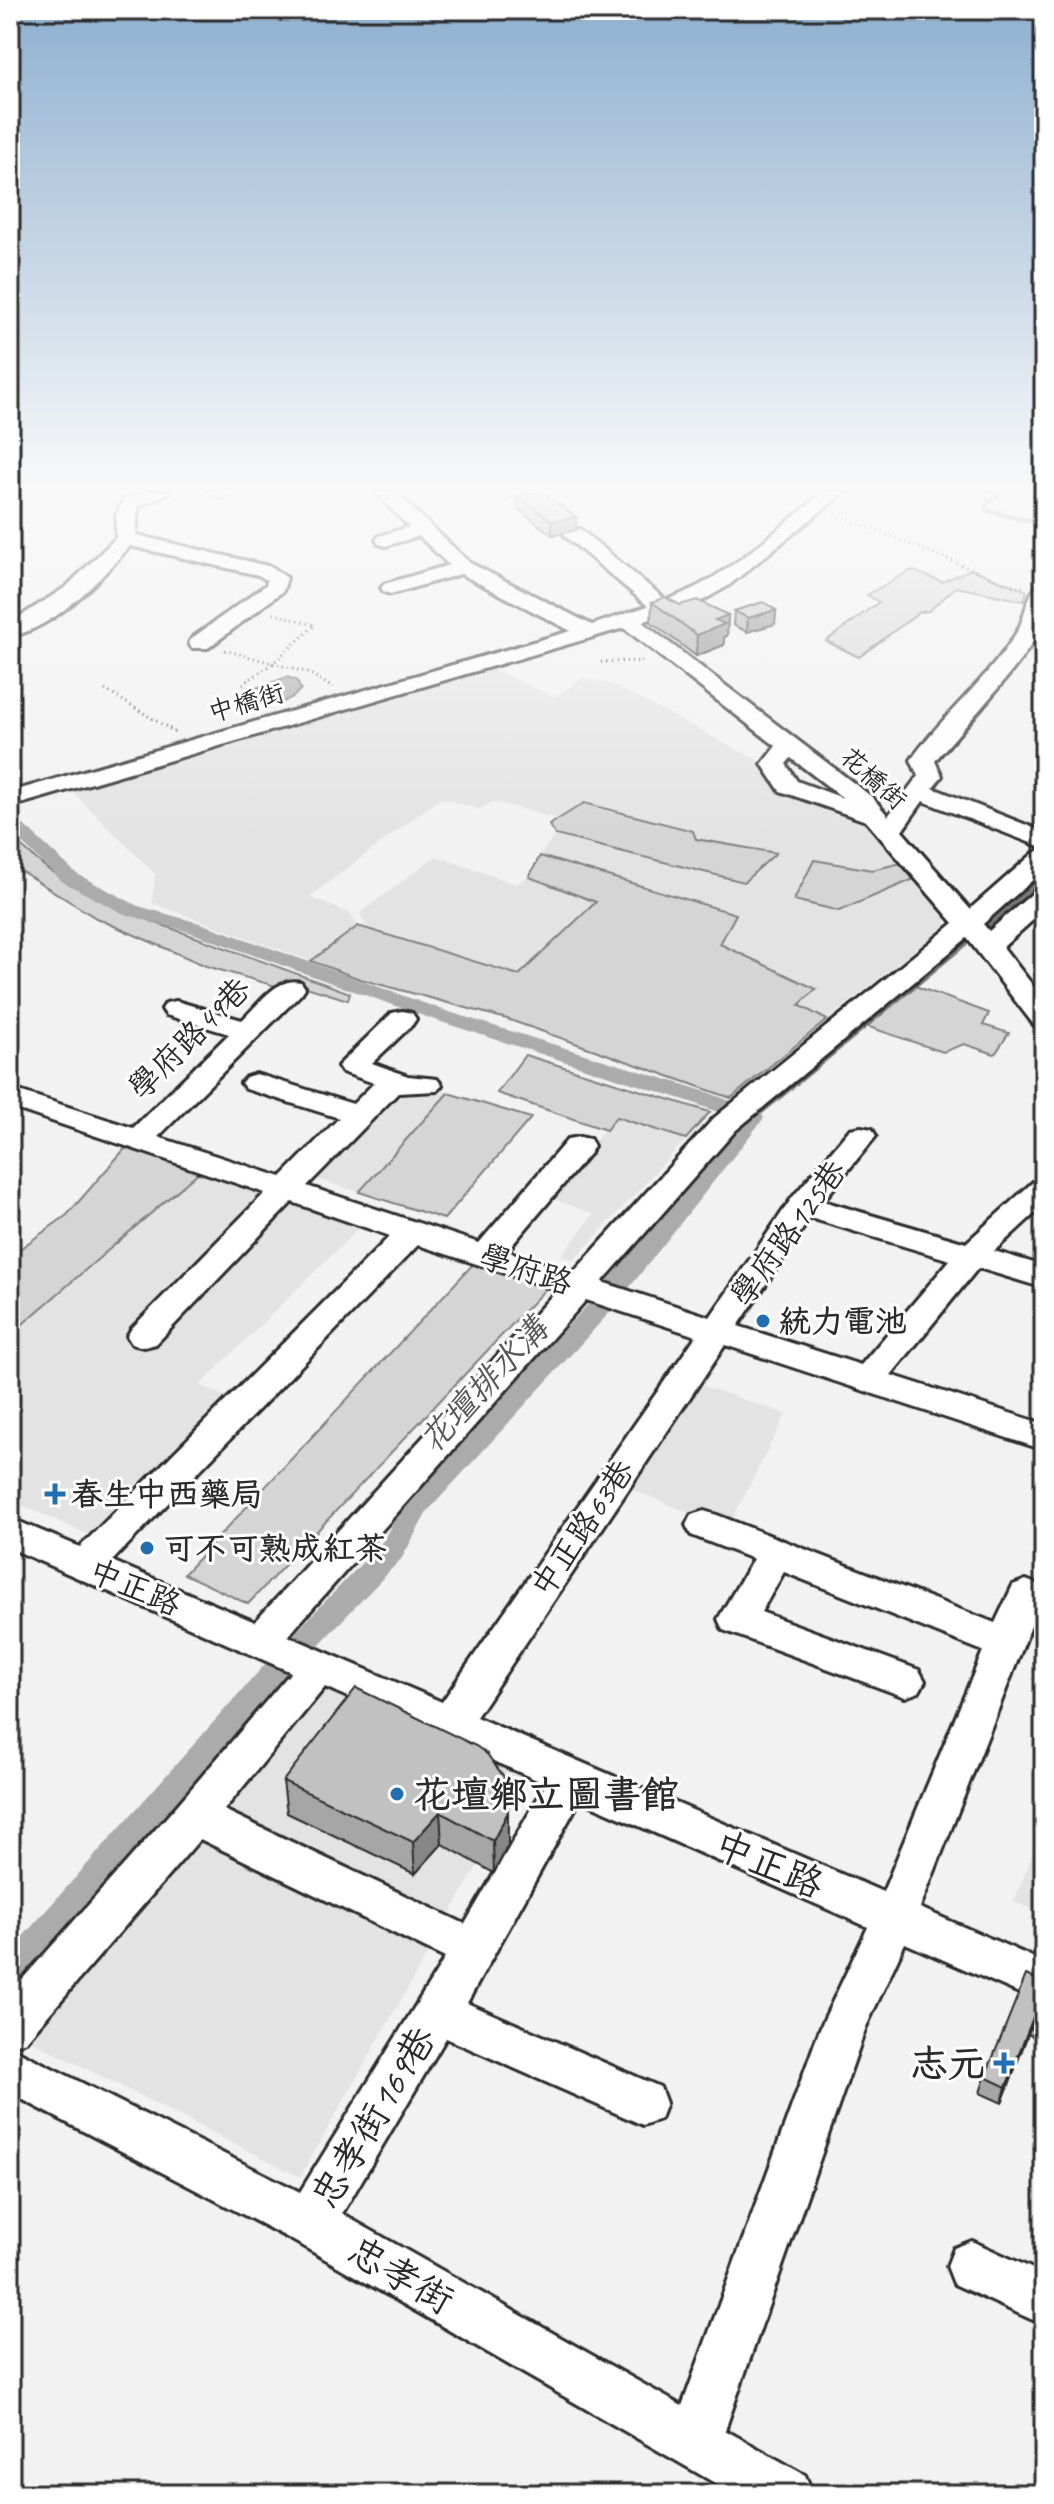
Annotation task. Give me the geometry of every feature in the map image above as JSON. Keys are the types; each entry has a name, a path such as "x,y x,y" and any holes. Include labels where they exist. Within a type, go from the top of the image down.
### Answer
{"street":[{"path":"10,631 55,608"},
{"path":"200,643 248,608"},
{"path":"543,608 590,632"},
{"name":"中橋街","path":"10,800 670,608"},
{"path":"789,746 774,764 788,786 883,823 921,792 930,776 923,760 1008,660 1030,628 1037,608"},
{"name":"花橋街","path":"627,620 883,823 988,946 1044,1019"},
{"path":"762,794 788,786"},
{"path":"921,792 1044,841"},
{"path":"262,1640 598,1293 737,1114 967,925 1044,857"},
{"path":"988,946 1044,896"},
{"name":"學府路49巷","path":"138,1140 291,988"},
{"path":"176,1009 248,1031"},
{"path":"144,1336 391,1084 414,1084 352,1066 402,1019"},
{"path":"256,1083 359,1115"},
{"name":"學府路","path":"10,1097 716,1332 1044,1437"},
{"name":"學府路125巷","path":"716,1332 803,1205 861,1136"},
{"path":"486,1255 579,1146"},
{"path":"868,1381 901,1336 973,1256 1044,1189"},
{"path":"803,1205 1044,1277"},
{"path":"85,1565 412,1232"},
{"name":"中正路63巷","path":"449,1724 716,1332"},
{"path":"704,1525 1006,1644"},
{"name":"中正路","path":"10,1532 1044,1983"},
{"path":"775,1554 737,1619 905,1681"},
{"path":"695,2442 844,2026 894,1918 1026,1595"},
{"path":"10,2026 194,1816 319,1666"},
{"name":"忠孝街169巷","path":"309,2223 474,1950 571,1778"},
{"path":"194,1816 474,1950"},
{"path":"437,2012 643,2103"},
{"name":"忠孝街","path":"10,2069 309,2223 786,2494"},
{"path":"972,2266 1044,2300"}],"path":[{"path":"243,684 272,664 315,625 252,608"},
{"path":"200,643 309,673 353,700"},
{"path":"601,662 677,659"},
{"path":"105,690 198,745"}],"shaded area":[{"path":"871,608 933,608 920,612 859,657 826,641"},
{"path":"483,664 554,697 583,678 615,686 763,763 785,789 866,822 901,863 872,870 814,860 839,911 914,879 946,918 946,925 827,1020 798,1005 815,989 720,944 735,914 540,856 555,835 744,882 775,853 696,839 584,803 559,819 493,802 479,809 441,798 309,897 349,913 358,926 311,961 152,903 155,874 68,787"},
{"path":"287,677 296,680 301,689 283,702 262,704 247,695 256,688"},
{"path":"584,803 693,831 696,839 776,853 744,882 555,835 549,825"},
{"path":"10,837 50,871 121,910 350,993 348,1000 297,984 289,990 206,966 96,918 10,864"},
{"path":"436,856 516,884 529,877 597,901 519,975 368,929 360,913"},
{"path":"540,856 736,914 720,944 816,989 799,1005 827,1020 731,1098 507,1019 360,979 311,961 358,926 519,975 596,902 529,877"},
{"path":"814,860 872,870 901,863 914,879 839,911 794,900"},
{"path":"915,986 989,1013 983,1025 1009,1033 995,1054 964,1044 943,1052 863,1025"},
{"path":"525,1055 710,1112 686,1139 616,1117 606,1130 497,1093"},
{"path":"404,1077 448,1093 359,1192 309,1177"},
{"path":"448,1093 531,1118 444,1219 359,1192"},
{"path":"615,1117 686,1139 574,1260 561,1256 594,1214 548,1197"},
{"path":"128,1145 200,1171 10,1335 10,1256 67,1215"},
{"path":"200,1171 365,1222 200,1385 254,1410 119,1548 10,1500 10,1335"},
{"path":"475,1262 552,1282 248,1604 184,1574"},
{"path":"689,1381 786,1414 728,1528 622,1486"},
{"path":"321,1682 529,1776 300,2177 20,2035"},
{"path":"1044,1824 1044,1914 1014,1902"}],"building":[{"path":"660,608 713,608 728,615 715,620 725,624 697,635"},
{"path":"744,608 776,610 748,618 734,611"},
{"name":"花壇鄉立圖書館","path":"356,1688 487,1754 504,1777 508,1812 493,1841 440,1812 413,1842 283,1781"},
{"name":"志元","path":"1026,1975 1044,1983 1044,1989 1006,2087 985,2077"},
{"path":"1044,1993 1044,2033 1031,2026"}],"waterway":[{"name":"花壇排水溝","path":"10,822 70,878 131,910 196,928 439,1015 699,1097 753,1118 601,1306 417,1505 392,1550 278,1669 10,1975"},
{"name":"花壇排水溝","path":"753,1118 1044,878"}],"place":[{"name":"統力電池","path":"763,1321"},
{"name":"春生中西藥局","path":"55,1494"},
{"name":"可不可熟成紅茶","path":"147,1548"},
{"name":"花壇鄉立圖書館","path":"397,1794"},
{"name":"志元","path":"1004,2063"}]}
